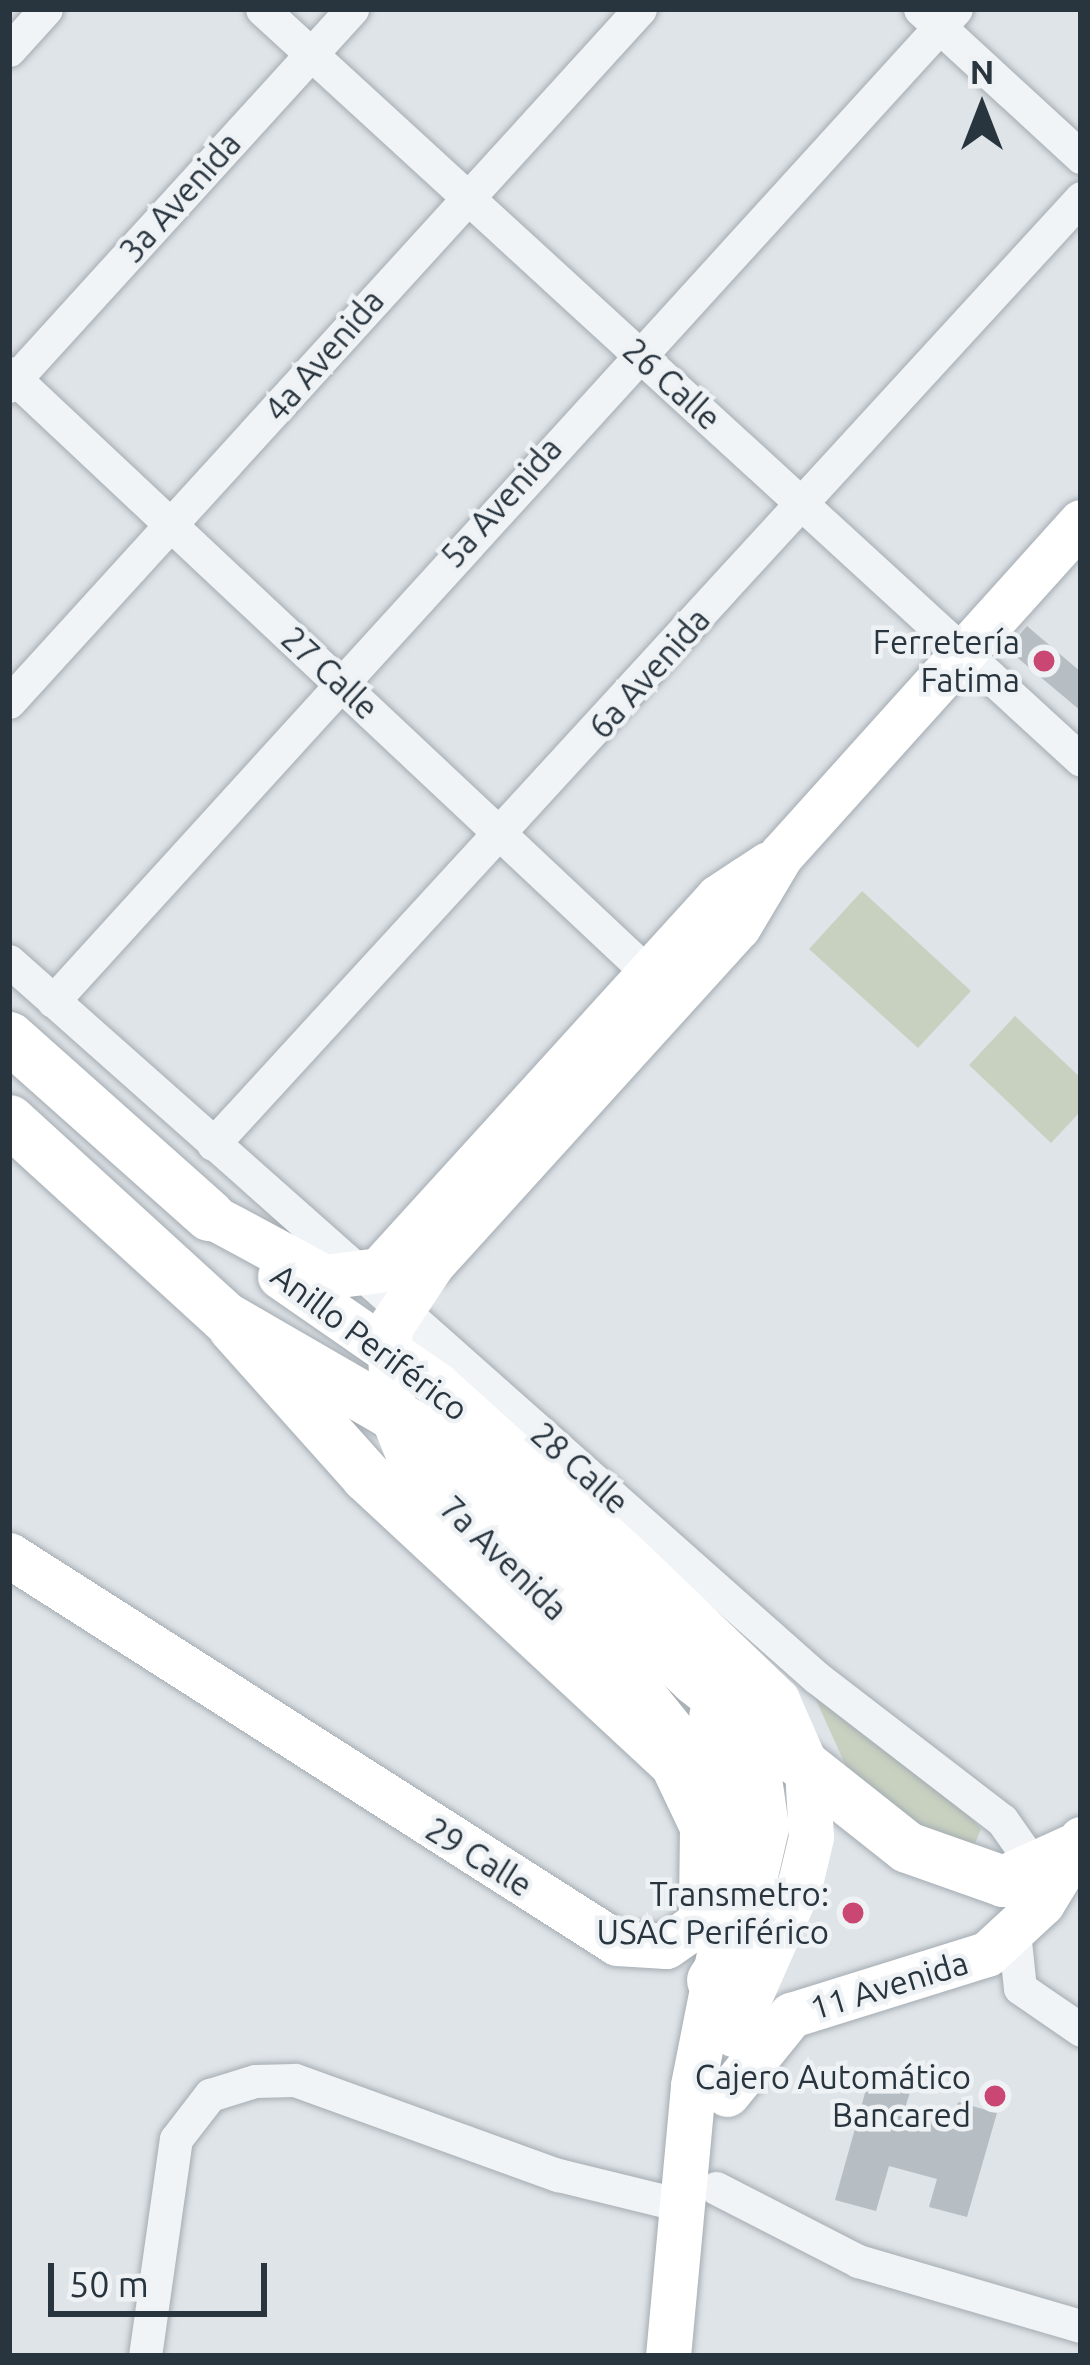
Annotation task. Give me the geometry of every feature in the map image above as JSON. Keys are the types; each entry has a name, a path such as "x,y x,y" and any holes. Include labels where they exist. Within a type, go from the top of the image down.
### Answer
{"main road":[{"name":"Anillo Periférico","path":"9,1037 209,1215"},
{"name":"Anillo Periférico","path":"9,1120 225,1317 437,1440 695,1679 931,1862 1019,1881"},
{"path":"225,1317 366,1476 675,1762 705,1826 704,1912"},
{"path":"695,1679 746,1753 763,1807 744,1919 712,1980"},
{"path":"1019,1881 1076,1844"}],"street":[{"path":"9,50 46,9"},
{"name":"26 Calle","path":"262,9 1081,760"},
{"name":"3a Avenida","path":"11,379 352,9"},
{"name":"4a Avenida","path":"9,702 174,527 465,194 640,9"},
{"path":"938,15 1081,157"},
{"name":"5a Avenida","path":"53,1001 938,15"},
{"name":"6a Avenida","path":"213,1144 1081,197"},
{"name":"27 Calle","path":"11,379 650,975"},
{"name":"7a Avenida","path":"712,1980 740,1860 739,1792 706,1732 483,1545 410,1457 393,1418 389,1329 432,1264 738,927 781,855 962,648 1081,522"},
{"name":"7a Avenida","path":"362,1279 718,897 781,855"},
{"name":"28 Calle","path":"9,961 816,1677 1001,1820 1023,1850 1019,1881"},
{"path":"209,1215 323,1277 362,1279"},
{"name":"Anillo Periférico","path":"209,1215 436,1384 627,1556 777,1700 807,1768 811,1837 800,1883 733,2034 727,2094"},
{"name":"29 Calle","path":"9,1555 617,1943 666,1946 704,1912"},
{"path":"616,1661 721,1791 724,1847 704,1912"},
{"name":"11 Avenida","path":"727,2094 791,2015 953,1973 1014,1933 1076,1844"},
{"path":"1014,1933 1019,1988 1081,2030"},
{"path":"696,2356 712,1980"},
{"path":"145,2356 161,2189 176,2139 210,2095 295,2080 558,2175 701,2197 858,2261 1081,2326"},
{"path":"668,2356 727,2094"}],"green space":[{"path":"862,891 971,991 918,1048 809,949"},
{"path":"1015,1016 1081,1078 1081,1111 1051,1143 969,1065"},
{"path":"787,1668 946,1791 981,1829 974,1846 933,1834 850,1775 816,1700"}],"building":[{"name":"Ferretería Fatima","path":"1027,626 1081,672 1081,711 1007,649"},
{"path":"870,2075 912,2086 906,2105 954,2119 958,2102 997,2113 967,2217 929,2207 937,2179 889,2166 876,2211 835,2200"}],"place":[{"name":"Ferretería Fatima","path":"1044,661"},
{"name":"Transmetro: USAC Periférico","path":"853,1913"},
{"name":"Cajero Automático Bancared","path":"995,2096"}]}
